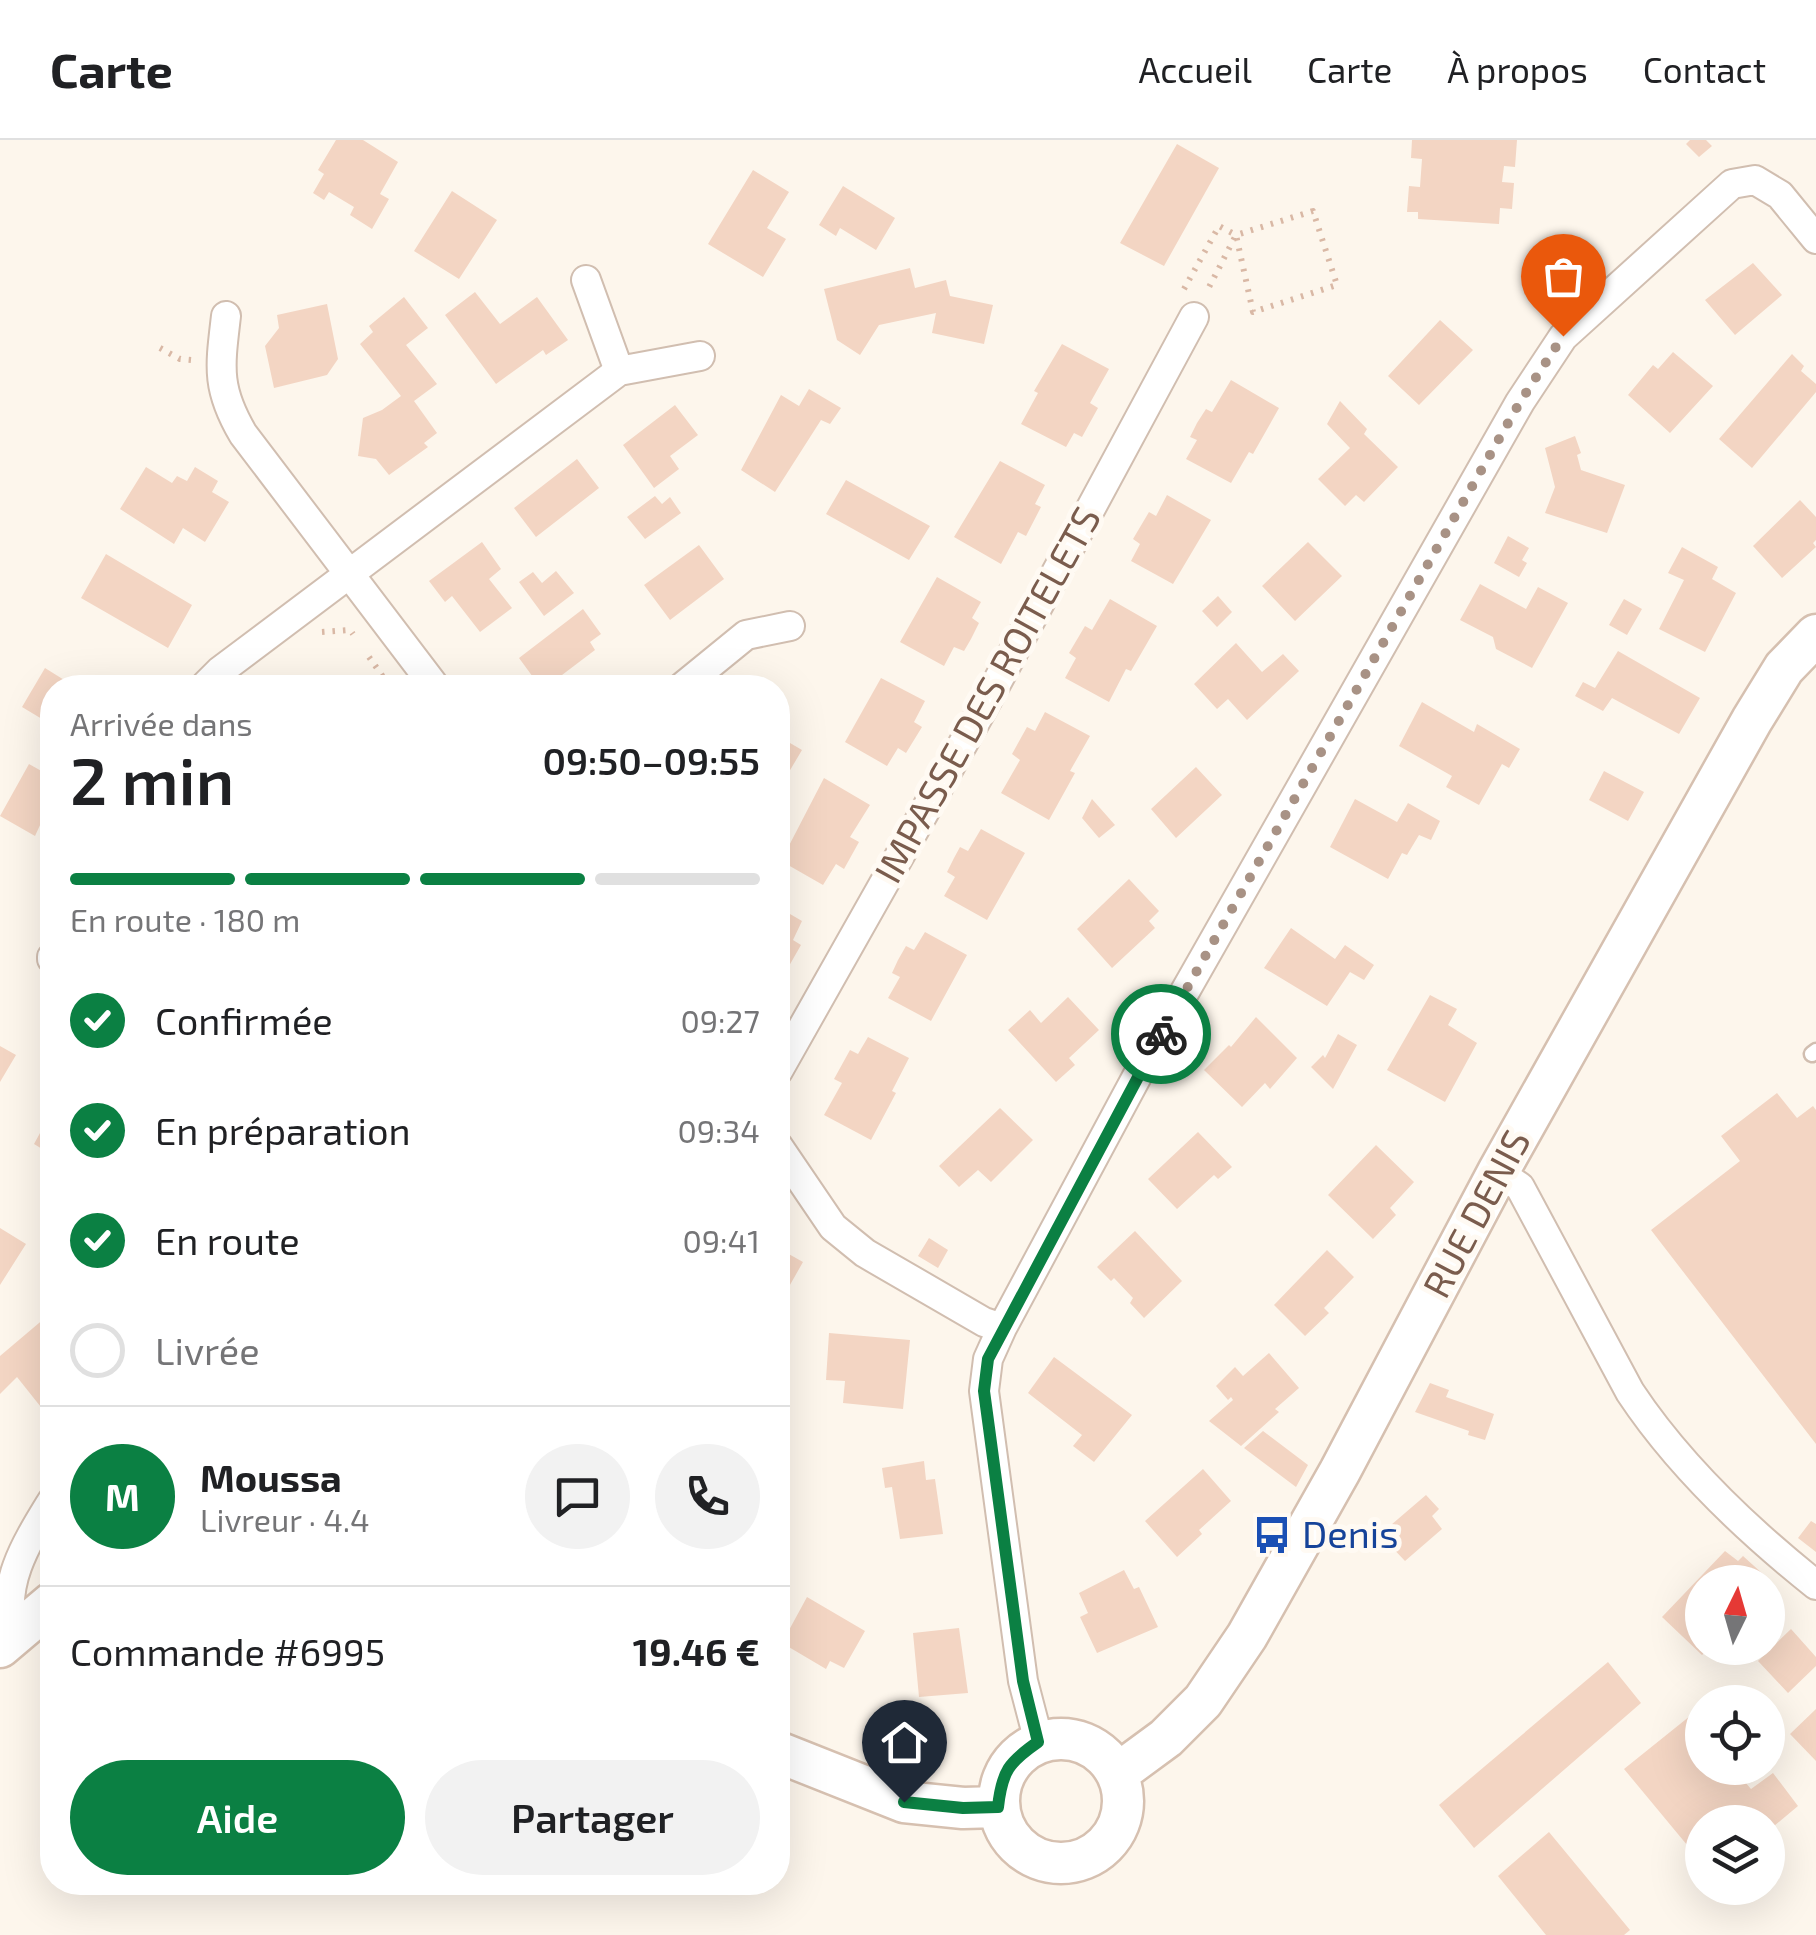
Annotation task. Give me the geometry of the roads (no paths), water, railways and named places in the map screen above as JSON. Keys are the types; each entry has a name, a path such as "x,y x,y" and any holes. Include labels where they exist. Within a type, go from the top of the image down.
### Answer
{"street":[{"path":"1038,1742 1023,1681 984,1391 988,1359 1002,1328 1181,999 1520,402 1563,336 1732,184 1755,180 1780,195 1816,239"},
{"path":"586,280 619,372"},
{"name":"IMPASSE DES ROITELETS","path":"790,1050 982,710 1189,304"},
{"path":"226,316 220,365 226,404 243,434 426,675"},
{"path":"215,675 619,372 700,356"},
{"path":"696,675 746,635 790,626"},
{"name":"RUE DENIS","path":"1117,1774 1166,1738 1203,1701 1247,1636 1367,1421 1498,1172 1752,720 1784,668 1816,636"},
{"path":"790,1163 833,1226 865,1253 984,1322 1002,1328"},
{"path":"1498,1172 1520,1187 1650,1422 1717,1496 1816,1585"},
{"path":"6,1640 5,1612 17,1559 40,1521"},
{"path":"6,1640 40,1613"},
{"path":"1075,1740 1107,1758 1117,1774 1124,1797 1120,1821 1108,1842 1089,1857 1065,1864 1041,1861 1020,1849 1004,1830 998,1807 1001,1780 1016,1757 1038,1742 1075,1740"},
{"path":"790,1757 904,1802 998,1807"}],"place":[{"name":"Denis","path":"1272,1535"}]}
